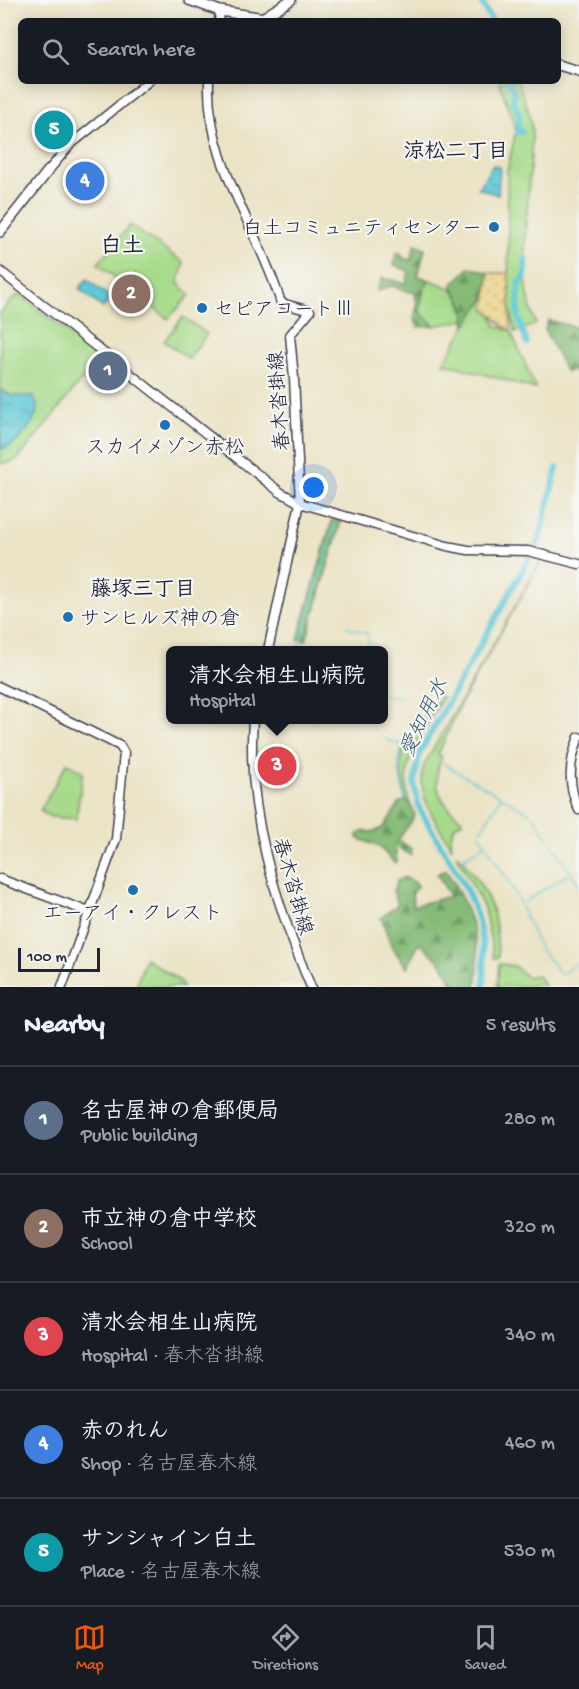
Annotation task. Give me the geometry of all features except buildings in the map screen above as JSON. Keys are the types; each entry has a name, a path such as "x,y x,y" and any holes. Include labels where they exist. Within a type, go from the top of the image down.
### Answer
{"main road":[{"path":"189,0 220,16 262,18 291,0"},
{"path":"561,66 579,70"},
{"path":"0,232 48,171"}],"street":[{"path":"48,171 70,145 145,84"},
{"name":"春木沓掛線","path":"209,84 211,123 218,153 269,267 281,303 310,311 290,336 300,503 269,646"},
{"path":"0,271 280,492 300,503 447,546 470,550 528,551 579,564"},
{"path":"0,687 123,749 116,839 62,987"},
{"name":"春木沓掛線","path":"253,724 254,789 262,833 283,915 311,987"},
{"path":"579,737 572,755 570,772 572,789 579,810"},
{"path":"0,879 89,912"}],"green space":[{"path":"500,84 519,84 532,128 525,255 529,302 536,324 515,332 509,305 507,171 516,131"},
{"path":"130,225 184,263 178,283 190,295 168,319 98,264"},
{"path":"415,244 425,248 418,276 429,280 423,290 419,311 434,326 418,327 414,318 417,306 415,293 391,286 377,291 382,278 406,284 409,271 394,265 396,253 401,253 402,258 411,260"},
{"path":"470,267 489,273 485,298 465,327 465,310 451,286"},
{"path":"429,280 455,293 462,304 466,320 434,326 421,315 421,301"},
{"path":"21,295 99,358 20,457 13,462 0,463 0,313 16,296"},
{"path":"485,298 496,326 511,331 536,389 444,363 474,311"},
{"path":"183,317 207,334 189,359 164,341"},
{"path":"548,320 579,328 579,375 572,370 566,372 564,369 545,330"},
{"path":"332,520 341,521 306,641 298,639"},
{"path":"541,561 460,705 438,754 442,756 437,776 439,793 448,807 463,821 456,825 452,832 452,848 434,819 425,798 422,788 424,765"},
{"path":"440,697 443,697 421,734 410,759 407,773 409,801 406,801 402,782 402,755 411,734"},
{"path":"67,763 83,772 76,819 51,817 40,811"},
{"path":"409,801 415,816 398,840 412,849 410,855 395,845 397,862 394,863 380,847 359,839 357,836 362,831 370,832 381,828 400,802"},
{"path":"456,854 485,892 495,922 498,958 494,958 484,908"},
{"path":"446,870 467,912 476,940 478,971 476,987 452,987 445,968 419,943 407,968 392,947 381,918 398,904 393,891 397,881 404,877 416,883 417,887 412,892 413,906 450,896 437,874"},
{"path":"145,958 180,981 183,987 136,987"},
{"path":"499,964 514,966 527,977 538,975 545,987 542,985 497,987"}],"sand":[{"path":"489,273 509,273 511,331 485,310"}],"water":[{"path":"493,165 500,167 498,195 478,188"},
{"path":"87,279 111,298 103,308 79,289"},
{"path":"0,390 12,396 33,396 37,410 34,420 22,436 11,445 1,449"}],"waterway":[{"name":"愛知用水","path":"480,0 490,18"},
{"name":"愛知用水","path":"510,84 514,91 513,103 519,113 518,132 522,132"},
{"name":"愛知用水","path":"526,259 525,277 519,283 518,317 527,343"},
{"name":"愛知用水","path":"484,987 484,959 475,912 457,872 419,808 414,783 420,752 539,541 557,468"},
{"path":"299,646 335,526"},
{"path":"347,627 367,633 368,642 372,646"},
{"path":"388,696 403,697"},
{"path":"274,734 277,724"},
{"path":"386,740 403,745 398,764 405,801"},
{"path":"443,763 468,778"},
{"path":"470,779 530,813"},
{"path":"481,830 501,797"},
{"path":"534,817 549,839"},
{"path":"480,835 514,891 540,949 561,974"},
{"path":"466,860 464,858 486,844"},
{"path":"552,844 579,885"},
{"path":"525,902 568,874"},
{"path":"563,973 579,962"}],"place":[{"name":"サンシャイン白土","path":"54,130"},
{"name":"赤のれん","path":"85,181"},
{"name":"白土コミュニティセンター","path":"494,227"},
{"name":"市立神の倉中学校","path":"131,294"},
{"name":"セピアコートⅢ","path":"202,308"},
{"name":"名古屋神の倉郵便局","path":"108,371"},
{"name":"スカイメゾン赤松","path":"165,425"},
{"name":"サンヒルズ神の倉","path":"68,617"},
{"name":"清水会相生山病院","path":"277,766"},
{"name":"エーアイ・クレスト","path":"133,890"}],"district":[{"name":"涼松二丁目","path":"456,150"},
{"name":"白土","path":"122,244"},
{"name":"藤塚三丁目","path":"143,588"}]}
